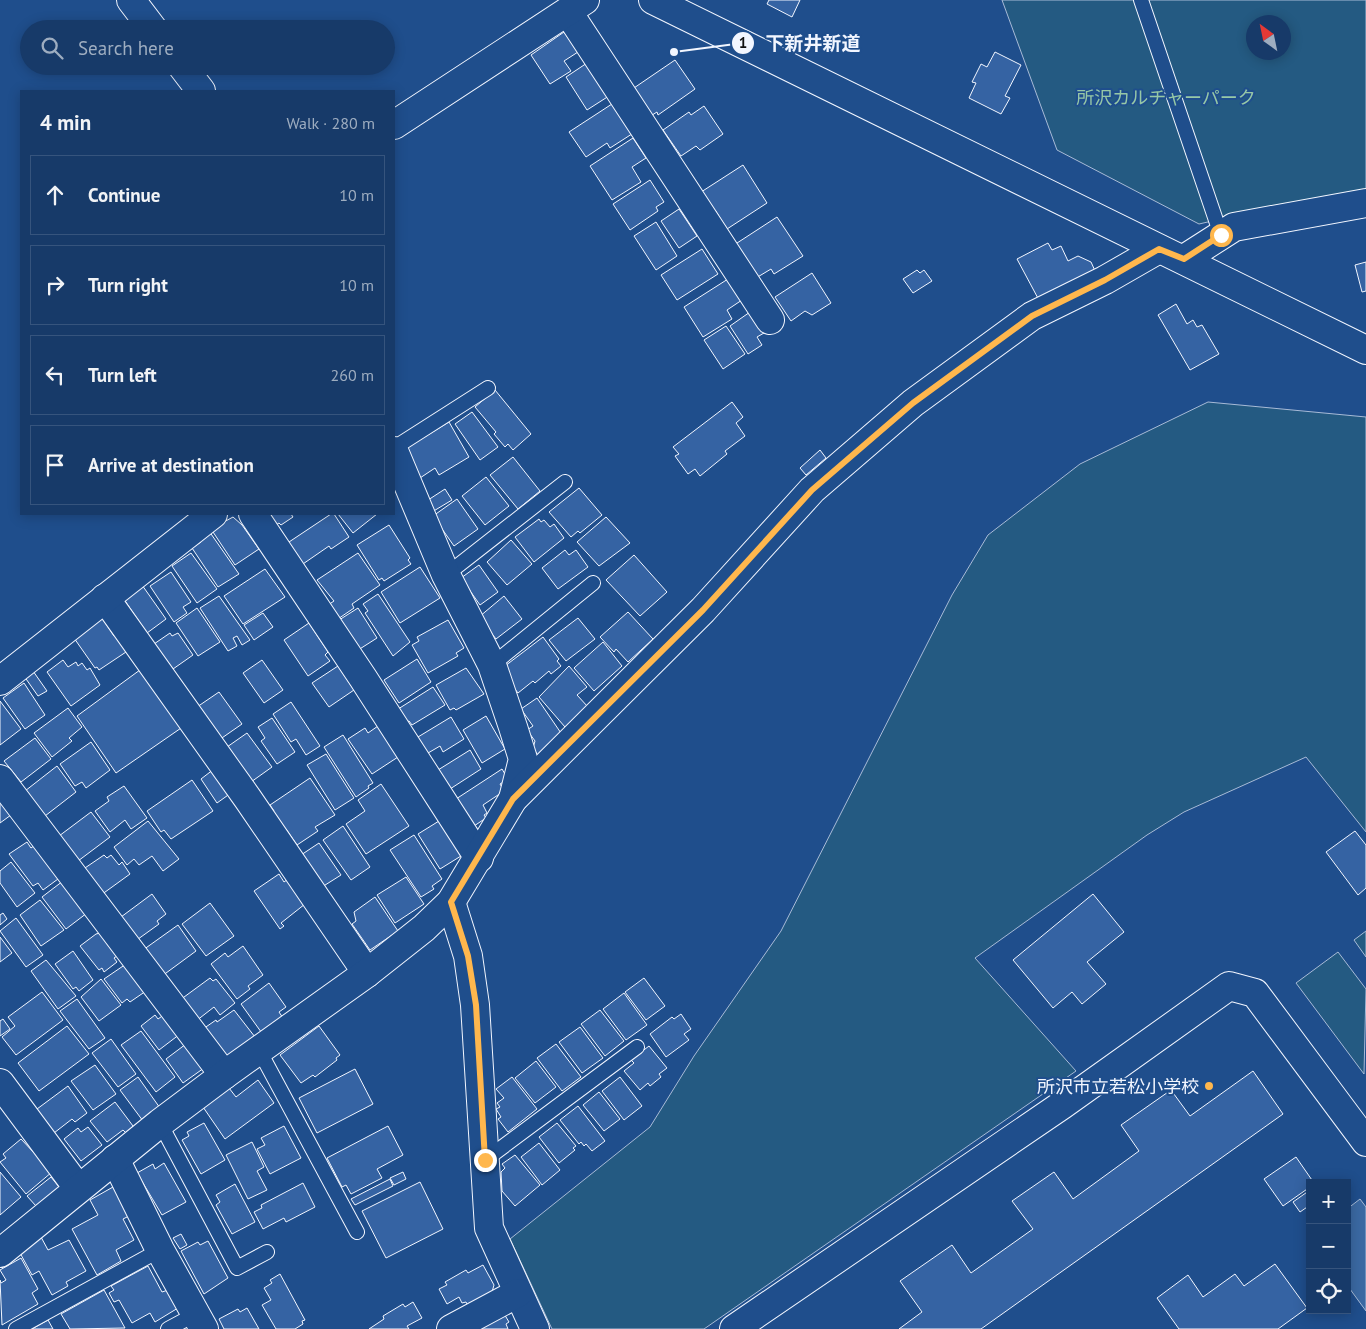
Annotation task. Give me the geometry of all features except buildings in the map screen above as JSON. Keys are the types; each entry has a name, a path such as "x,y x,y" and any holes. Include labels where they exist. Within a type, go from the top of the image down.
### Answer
{"street":[{"path":"131,0 146,20"},
{"path":"653,0 1366,350"},
{"path":"395,124 577,6 770,320"},
{"path":"189,75 200,90"},
{"path":"0,1253 160,1123 224,1074 367,973 424,928 451,902 513,799 703,610 812,490 913,403 1032,316 1105,280 1221,235 1234,227 1366,203"},
{"path":"395,452 446,575 492,664 523,759 513,799"},
{"path":"0,681 212,515"},
{"path":"254,515 363,678 479,858"},
{"path":"105,598 248,799 367,973"},
{"path":"0,779 224,1074"},
{"path":"451,902 468,956 476,1005 489,1228 535,1329"},
{"path":"734,1329 1062,1105 1229,986 1255,993 1366,1142"},
{"path":"0,1083 78,1188"},
{"path":"114,1160 160,1250 200,1322"},
{"path":"451,1329 518,1293"}],"lane":[{"path":"1141,0 1221,235"},
{"path":"395,449 488,388"},
{"path":"446,575 565,482"},
{"path":"492,664 593,583"},
{"path":"485,1160 637,1047"},
{"path":"259,1050 357,1232"},
{"path":"160,1123 237,1268 267,1252"},
{"path":"16,1329 160,1250"},
{"path":"168,1329 200,1322"}],"green space":[{"name":"所沢カルチャーパーク","path":"1002,0 1366,0 1366,193 1199,224 1057,150"},
{"path":"1208,402 1366,417 1366,832 1306,757 1184,812 1147,835 975,958 1076,1071 704,1329 552,1329 510,1239 650,1127 694,1056 781,931 952,595 988,535 1080,464"},
{"path":"1366,931 1366,957 1354,940"},
{"path":"1338,952 1366,989 1364,1074 1296,983"}],"shaded area":[{"path":"1360,1199 1366,1207 1366,1311 1351,1290 1351,1206"}],"place":[{"name":"下新井新道","path":"674,52"},
{"name":"所沢市立若松小学校","path":"1209,1086"}],"route":[{"path":"485,1160 476,1005 468,956 451,902 513,799 703,610 812,490 913,403 1032,316 1105,280 1159,249 1184,259 1221,235"}]}
